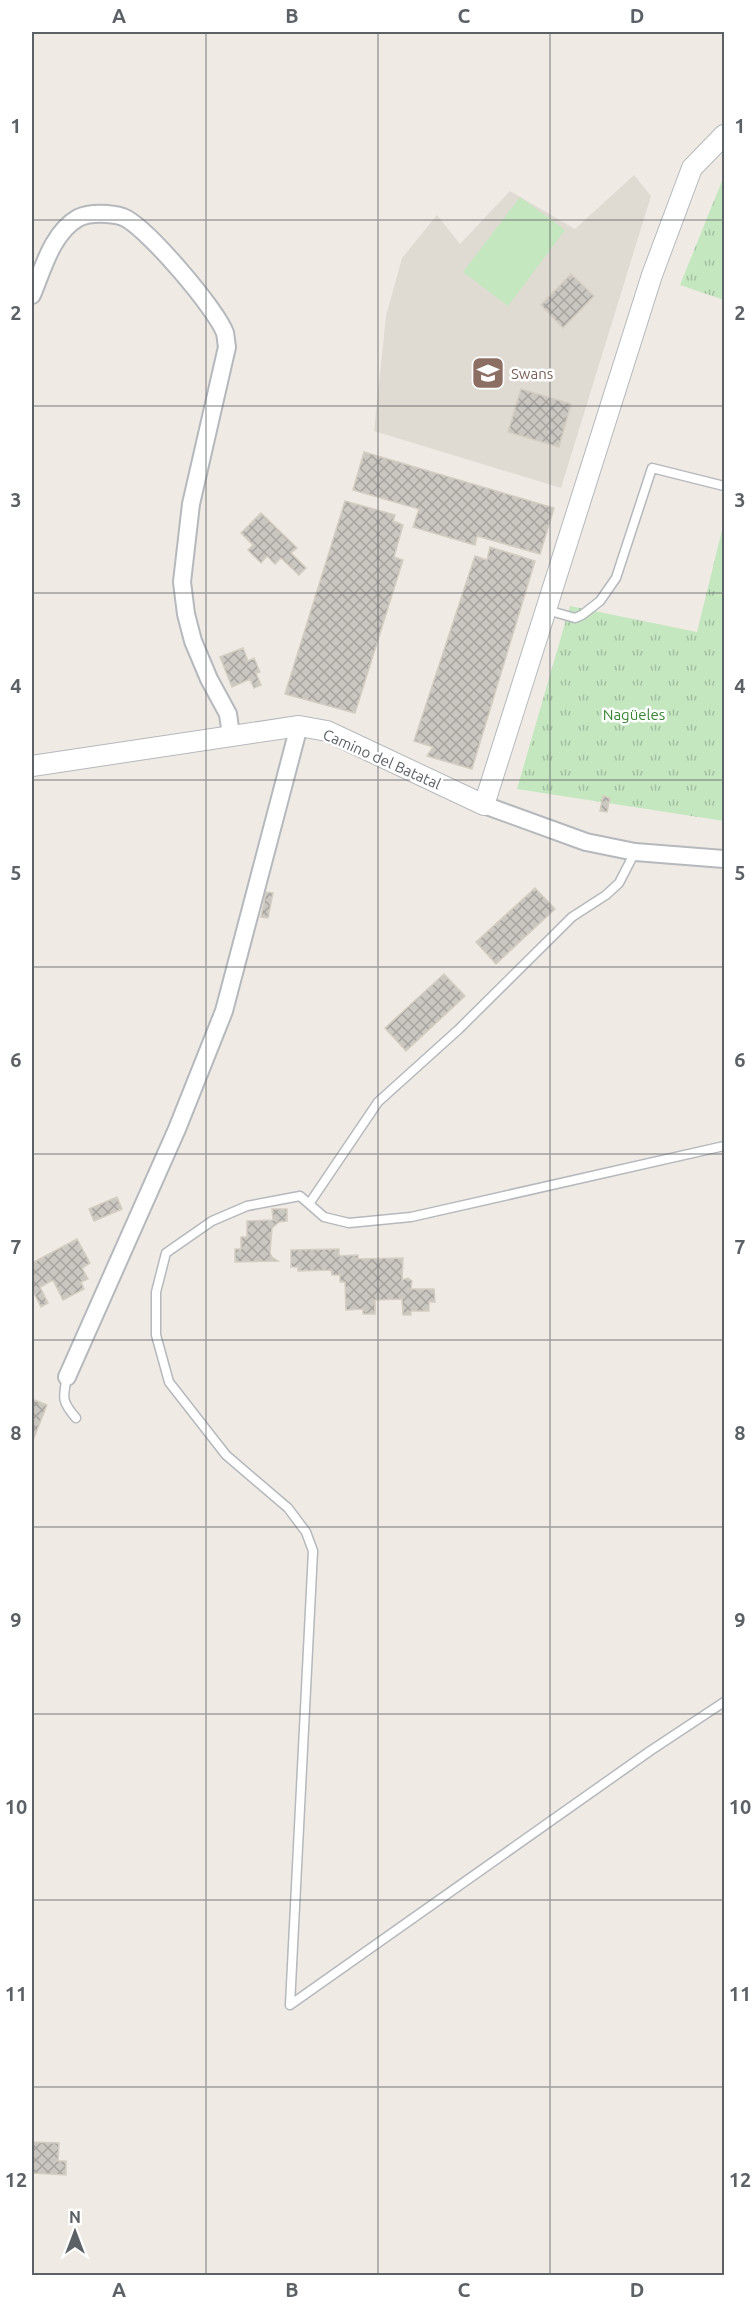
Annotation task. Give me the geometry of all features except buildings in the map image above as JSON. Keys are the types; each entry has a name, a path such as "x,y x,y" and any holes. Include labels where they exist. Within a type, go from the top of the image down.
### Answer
{"street":[{"path":"484,805 652,275 692,168 724,135"},
{"path":"32,295 65,227 81,217 101,214 123,217 141,229 162,249 192,284 225,332 227,346 191,504 182,582 186,614 194,641 209,679 228,714 231,735"},
{"path":"67,1377 177,1129 224,1011 299,726"},
{"name":"Camino del Batatal","path":"32,766 299,726 327,731 484,805 586,842 635,852 724,859"}],"lane":[{"path":"546,610 574,618 582,615 600,601 616,578 652,468 724,486"},
{"path":"309,1204 378,1102 459,1029 572,917 606,895 619,883 635,852"},
{"path":"724,1146 411,1217 349,1223 324,1217 300,1196 247,1206 212,1221 166,1253 156,1292 156,1335 169,1382 226,1455 288,1508 306,1532 313,1551 290,2006 650,1751 724,1702"},
{"path":"67,1377 63,1397 67,1408 75,1418"}],"shaded area":[{"name":"Swans","path":"634,175 651,196 561,488 374,431 386,316 402,258 437,215 460,244 510,191 575,229"}],"green space":[{"path":"724,176 724,300 680,285"},
{"path":"520,197 565,230 508,306 463,272"},
{"name":"Nagüeles","path":"724,522 724,821 517,789 570,606 697,632"}],"place":[{"name":"Swans","path":"488,373"}]}
